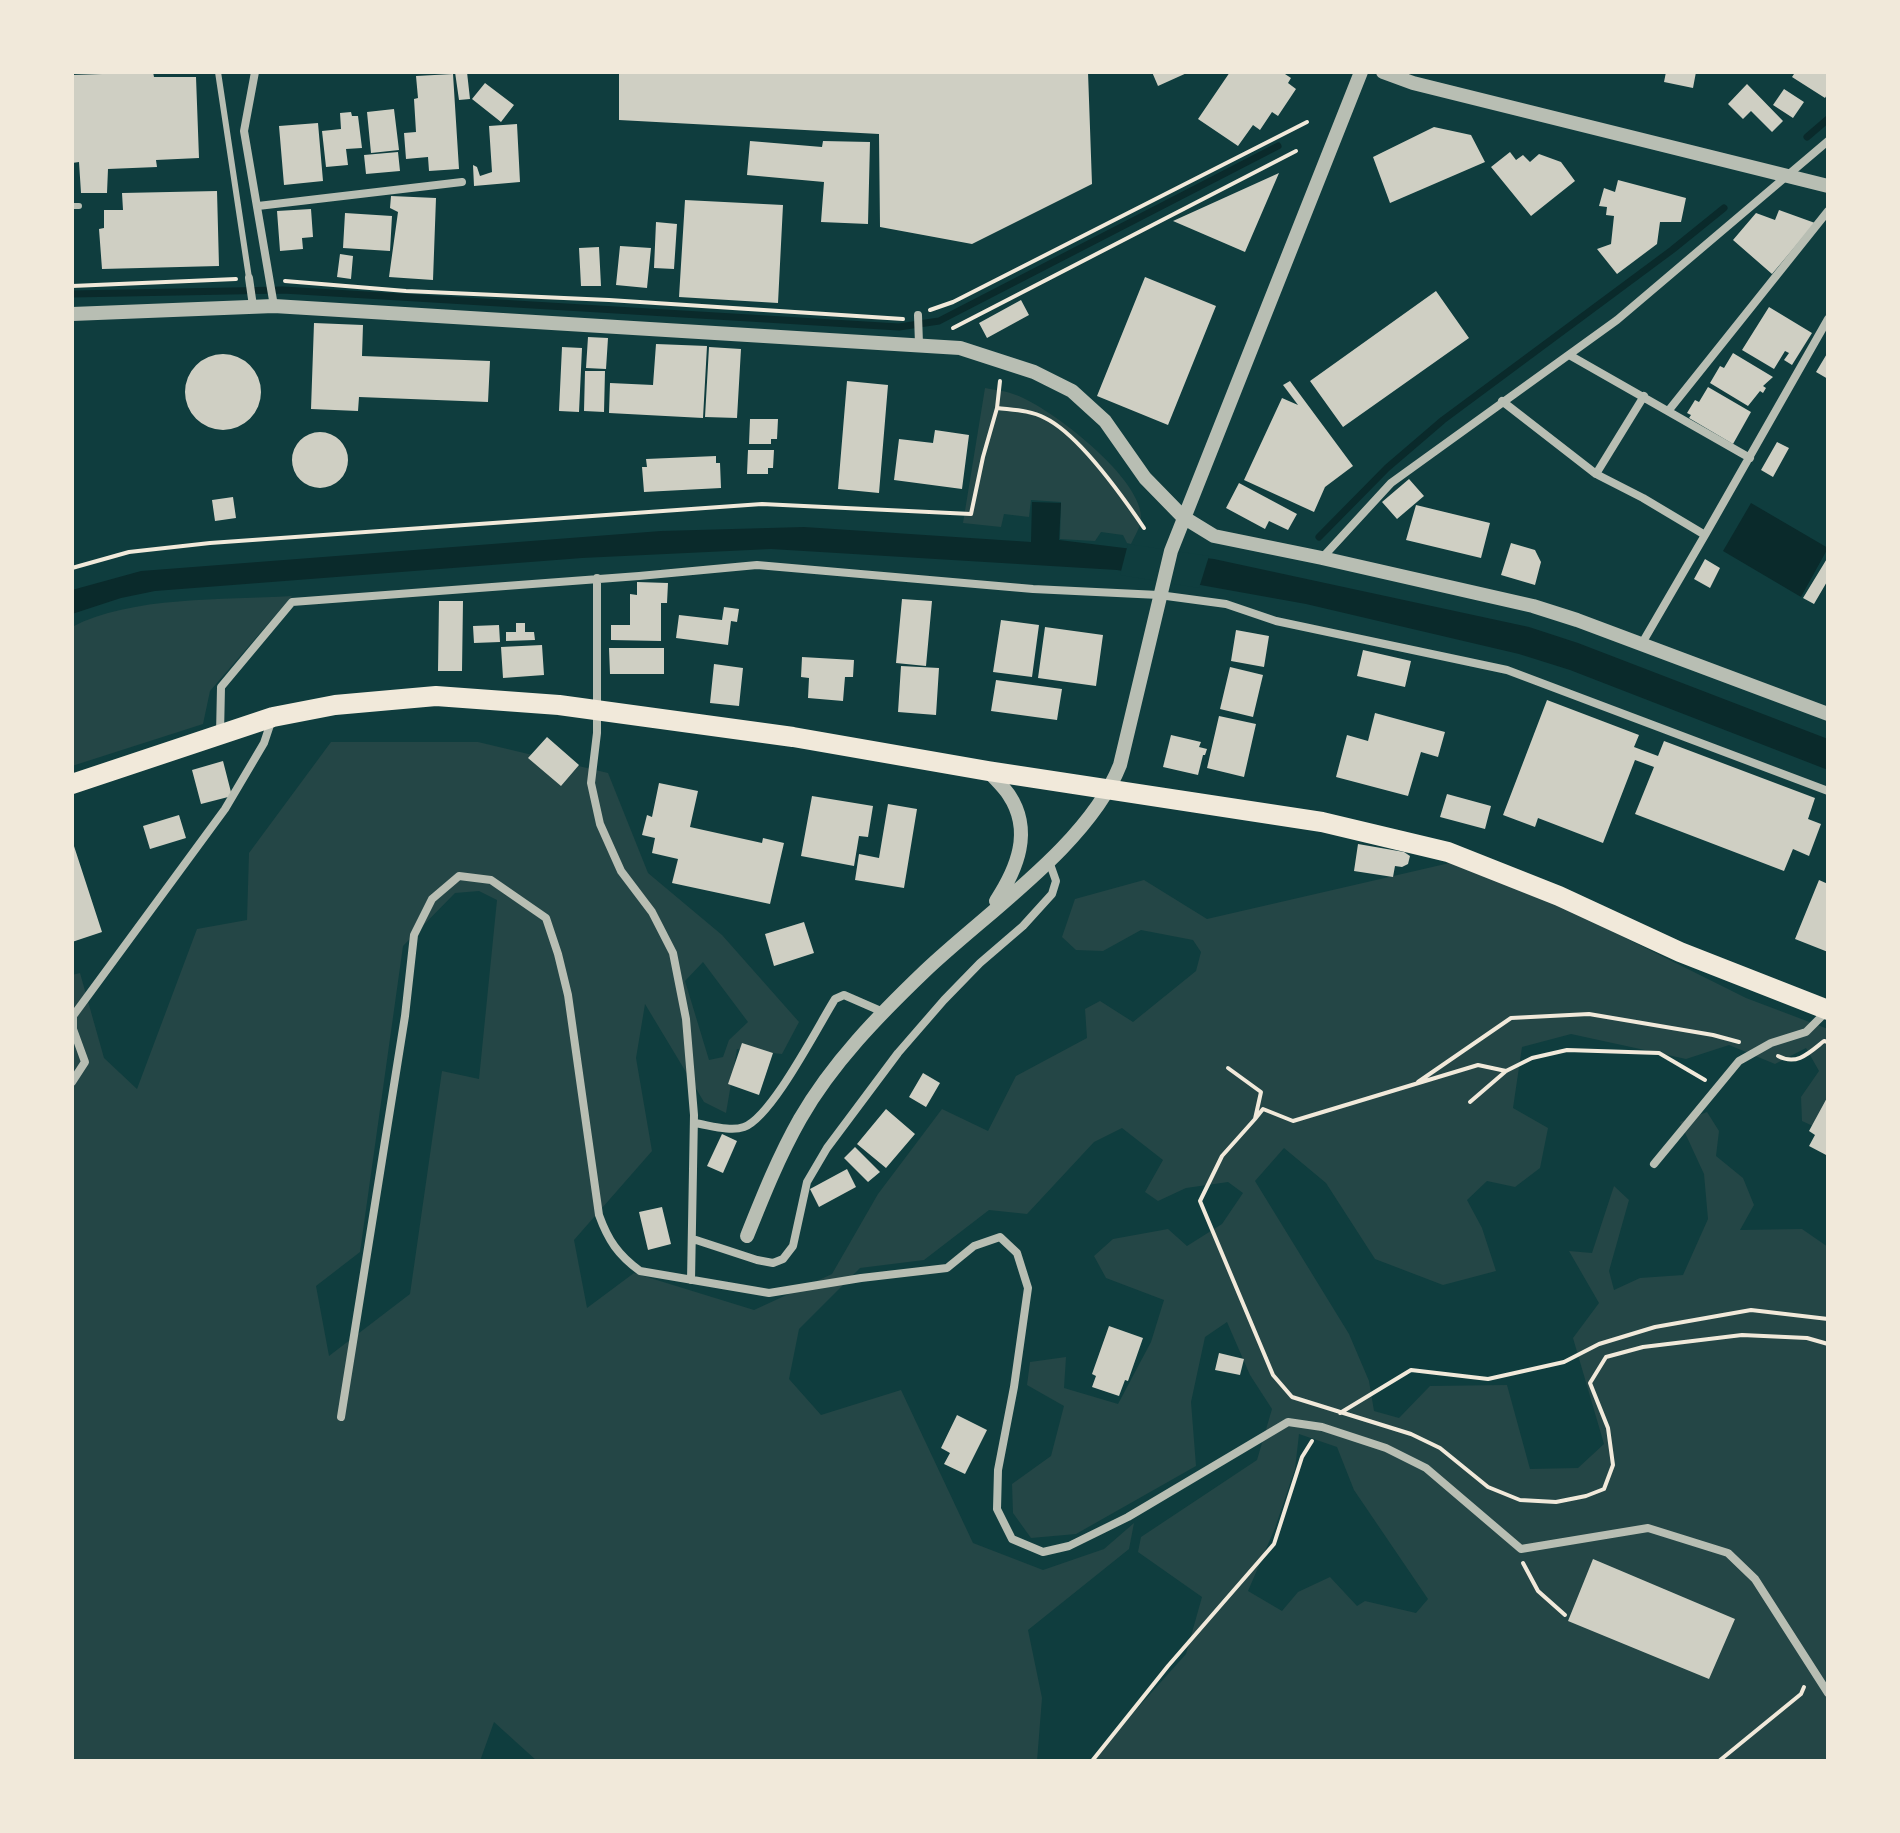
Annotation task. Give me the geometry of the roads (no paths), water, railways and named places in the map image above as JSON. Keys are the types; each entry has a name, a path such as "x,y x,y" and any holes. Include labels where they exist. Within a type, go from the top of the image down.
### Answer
{"main road":[{"path":"72,784 273,717 375,700 436,696 498,699 596,710 793,737 988,771 1322,822 1448,852 1559,896 1680,952 1828,1010"}],"street":[{"path":"255,72 244,131 273,301"},
{"path":"747,1236 770,1177 801,1117 843,1058 883,1012 1049,861 1092,814 1109,789 1120,765 1171,551 1361,72"},
{"path":"1383,72 1413,83 1828,186"},
{"path":"1322,558 1391,483 1502,401 1571,356 1708,245 1828,141"},
{"path":"258,206 462,182"},
{"path":"1669,410 1828,211"},
{"path":"250,279 253,301"},
{"path":"72,314 273,301 922,341 960,348 1034,372 1072,391 1105,421 1145,478 1183,517 1214,536 1533,606 1828,714"},
{"path":"918,317 922,341"},
{"path":"1641,646 1828,319"},
{"path":"1571,356 1750,458"},
{"path":"1596,474 1644,396"},
{"path":"1502,401 1596,474 1705,535"},
{"path":"220,735 221,687 292,602 757,565 1033,589 1161,589 1226,604 1276,621 1507,670 1828,791"},
{"path":"597,578 597,733 591,783 600,824 621,871 652,912 673,953 686,1019 694,1123 691,1280"},
{"path":"72,1082 85,1062 73,1029 73,1016 225,809 264,743 273,717"},
{"path":"987,915 1010,880 1020,854 1017,813 1009,796 988,771"},
{"path":"693,1239 757,1260 773,1263 783,1259 793,1246 807,1182 827,1148 898,1053 935,1010 1052,894 1056,881 1049,861"},
{"path":"341,1417 405,1016 414,935 432,899 459,876 491,880 546,918 568,995 599,1215 607,1239 623,1259 640,1271 769,1293 947,1268 974,1246 1000,1237 1017,1253 1028,1288 998,1470 997,1509 1012,1539 1043,1552 1069,1546 1128,1517 1288,1422 1322,1427 1386,1448 1426,1468 1521,1549 1648,1528 1728,1553 1755,1579 1828,1693"},
{"path":"694,1123 745,1127 757,1117 794,1068 835,999 844,995 883,1012"},
{"path":"1654,1164 1739,1061 1761,1048 1806,1032 1828,1010"}],"lane":[{"path":"218,72 250,279"}],"waterway":[{"path":"1807,137 1828,119"},
{"path":"72,294 283,290 899,327 939,321 1278,146"},
{"path":"1319,537 1387,468 1443,420 1724,208"}]}
